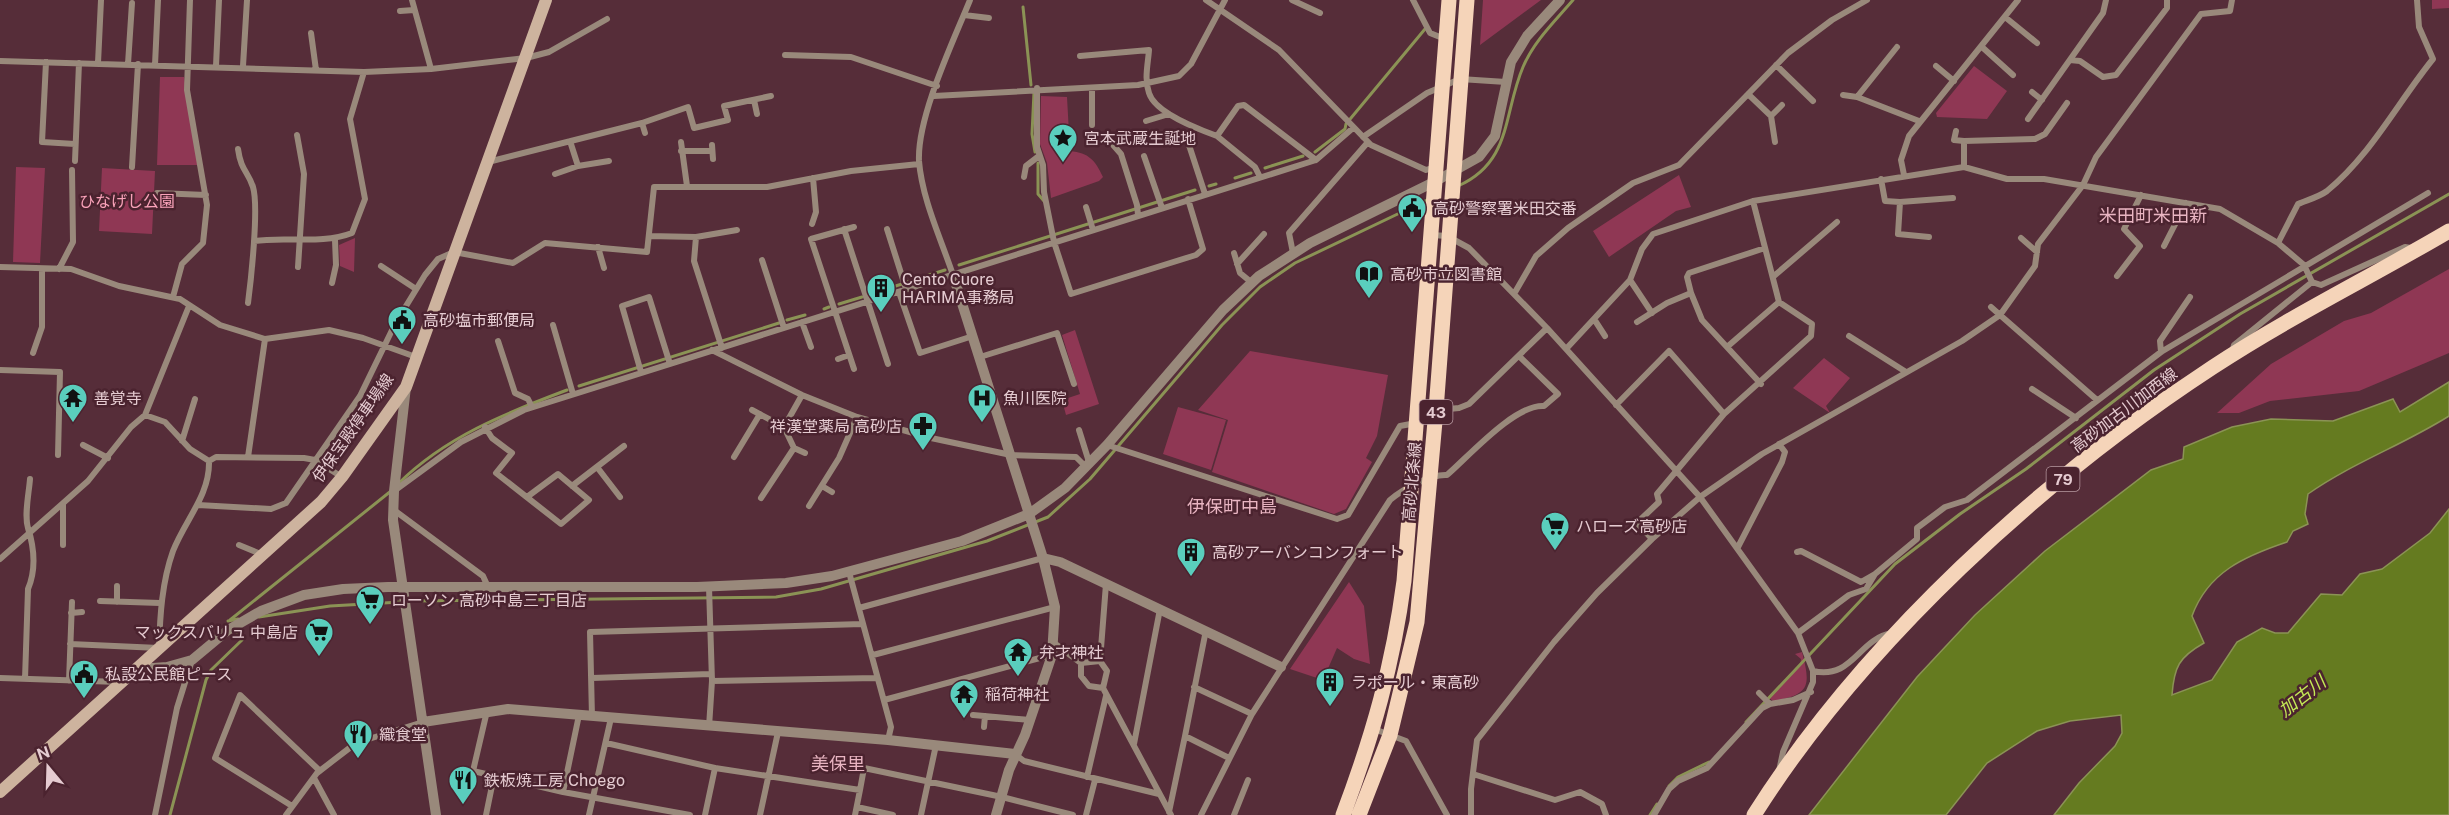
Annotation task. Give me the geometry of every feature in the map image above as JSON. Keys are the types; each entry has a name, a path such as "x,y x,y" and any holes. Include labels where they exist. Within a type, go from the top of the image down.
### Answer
{"main road":[{"name":"伊保宝殿停車場線","path":"1,789 139,669 159,648 265,555 321,502 342,477 406,387 546,0"},
{"name":"高砂北条線","path":"1343,815 1374,729 1389,676 1397,630 1409,530 1410,488 1449,0"},
{"name":"高砂北条線","path":"1359,815 1390,735 1417,622 1436,410 1447,236 1455,171 1467,0"},
{"name":"高砂加古川加西線","path":"1754,815 1778,777 1844,692 1897,632 2035,501 2169,397 2230,357 2449,231"}],"street":[{"path":"98,63 101,0"},
{"path":"155,64 158,0"},
{"path":"173,297 182,264 203,243 206,195 189,97 190,0"},
{"path":"216,66 219,0"},
{"path":"243,66 247,0"},
{"path":"422,0 412,1 430,69"},
{"path":"970,0 937,86 919,145 919,164 1043,558 1055,607 1053,649 1030,720 1015,754 996,815"},
{"path":"1206,0 1279,50 1366,140 1436,174"},
{"path":"934,96 1037,88 1092,89 1172,79 1185,72 1225,0"},
{"path":"1292,0 1320,13"},
{"path":"1413,0 1430,33 1446,39"},
{"path":"139,669 167,667 192,660 228,630 261,611 304,595 343,589 708,587 786,584 849,572 962,541 1029,514 1065,488 1107,445 1222,310 1251,282 1293,253 1436,174 1455,171 1479,157 1495,136 1511,62 1527,36 1560,0"},
{"path":"1514,294 1536,256 1596,206 1633,183 1679,165 1776,65 1812,33 1867,0"},
{"path":"1904,175 1900,160 1909,136 2018,0"},
{"path":"2028,119 2103,13 2106,0"},
{"path":"2070,60 2080,61 2103,77 2116,75 2167,8 2167,0"},
{"path":"1471,815 1477,740 1597,593 1652,539 1700,497 1779,444 1962,341 2000,315 2035,266 2038,244 2083,185 2096,157 2201,14 2230,11 2232,0"},
{"path":"2278,243 2298,204 2325,193 2356,162 2433,59 2419,27 2417,0"},
{"path":"128,64 132,3"},
{"path":"209,9 219,10"},
{"path":"400,11 414,10"},
{"path":"964,15 989,18"},
{"path":"2005,17 2037,43"},
{"path":"0,61 243,66 364,72 430,69 526,58 565,45 607,19"},
{"path":"311,33 316,70"},
{"path":"1857,97 1897,47"},
{"path":"1982,47 2013,75"},
{"path":"1080,56 1149,50 1146,82 1149,97 1169,114 1216,136 1254,167 1259,176"},
{"path":"1882,53 1888,58"},
{"path":"785,55 851,57 937,86"},
{"path":"46,62 42,142 75,144"},
{"path":"75,161 79,63"},
{"path":"132,167 138,64"},
{"path":"1776,65 1813,101"},
{"path":"1936,66 1954,81"},
{"path":"254,241 300,238 334,240 352,233 365,199 350,119 364,72"},
{"path":"1293,253 1289,233 1366,140 1427,93 1460,79 1506,82"},
{"path":"1037,88 1036,147 1040,156 1054,242 1071,294 1196,255 1203,249 1188,199"},
{"path":"1092,89 1092,125"},
{"path":"2032,92 2042,100"},
{"path":"1748,94 1770,116 1775,142"},
{"path":"1843,95 1857,97 1919,122"},
{"path":"487,162 642,123 688,107 694,128 728,120 724,106 771,96"},
{"path":"754,100 757,114"},
{"path":"1956,131 1953,140 2035,139 2054,127 2067,103"},
{"path":"1216,136 1238,106 1244,105 1311,156"},
{"path":"1770,116 1782,105"},
{"path":"1146,121 1169,114"},
{"path":"642,123 645,133"},
{"path":"394,491 461,442 485,428 572,390 722,348 868,302 904,287 1094,230 1138,210 1161,203 1188,199 1203,190 1259,176 1311,156 1353,128"},
{"path":"297,135 304,184 298,267"},
{"path":"1107,138 1120,154 1138,210"},
{"path":"1187,139 1203,190"},
{"path":"2012,140 2012,148"},
{"path":"570,141 578,166"},
{"path":"1964,141 1964,167"},
{"path":"681,142 687,186"},
{"path":"290,151 300,148"},
{"path":"681,151 712,148 713,159"},
{"path":"238,149 240,166 253,188 254,241 248,303"},
{"path":"1024,177 1026,166 1040,156"},
{"path":"1144,156 1161,203"},
{"path":"555,174 578,166 609,161"},
{"path":"198,505 278,508 286,503 360,396 416,289 438,259 454,252 513,263 545,243 647,252 654,187 766,187 813,178 919,164"},
{"path":"233,168 240,166"},
{"path":"1566,349 1630,280 1642,249 1653,234 1753,201 1964,167 2007,179 2044,178 2220,209 2278,243 2304,265 2312,282 2321,285 2405,247 2419,249"},
{"path":"59,269 73,242 72,170"},
{"path":"812,224 816,212 813,178"},
{"path":"1881,179 1885,201 1953,198"},
{"path":"62,182 72,183"},
{"path":"304,184 314,185"},
{"path":"157,193 206,195"},
{"path":"1798,633 1917,539 1917,528 1945,507 1967,500 2161,352 2427,194"},
{"path":"2118,276 2140,246 2124,229 2141,195"},
{"path":"1652,539 1639,525 1640,519 1659,502 1657,494 1724,414 1761,384 1811,336 1812,324 1779,302 1753,201"},
{"path":"1900,202 1898,234 1929,237"},
{"path":"2164,246 2186,203"},
{"path":"1086,207 1094,230"},
{"path":"1774,276 1837,222"},
{"path":"854,227 811,239 854,369"},
{"path":"844,229 888,364"},
{"path":"887,229 920,353 973,336"},
{"path":"649,236 696,237 737,230"},
{"path":"1237,264 1264,234"},
{"path":"1431,234 1447,236 1468,248 1547,328 1700,497 1798,633 1806,648 1813,671 1811,692 1783,752 1778,777"},
{"path":"696,237 694,261 722,348"},
{"path":"2021,238 2037,252"},
{"path":"332,283 336,265 334,240"},
{"path":"598,247 604,268"},
{"path":"1761,384 1702,320 1686,278 1689,273 1766,248"},
{"path":"1234,253 1240,273 1251,282"},
{"path":"762,261 784,328"},
{"path":"381,266 416,289"},
{"path":"0,267 71,269 123,287 173,297 220,324 265,339 298,336 318,329 329,330 416,357"},
{"path":"33,353 42,327 42,268"},
{"path":"1630,280 1652,313"},
{"path":"2230,357 2234,345 2312,282"},
{"path":"249,292 258,293"},
{"path":"1638,322 1691,293"},
{"path":"641,372 622,306 649,297 670,364"},
{"path":"2161,352 2160,341 2190,297"},
{"path":"1727,347 1779,302"},
{"path":"0,559 88,482 131,427 145,415 189,306"},
{"path":"1991,307 2097,400"},
{"path":"1594,319 1605,336"},
{"path":"802,322 811,347"},
{"path":"1436,410 1458,408 1469,404 1547,328"},
{"path":"563,330 554,329 572,390"},
{"path":"980,357 1057,333 1074,384"},
{"path":"1849,336 1906,372"},
{"path":"248,458 265,339"},
{"path":"498,341 515,393 528,399 532,407"},
{"path":"882,347 890,344"},
{"path":"712,351 802,395 857,417 931,438 1011,455 1076,457 1087,464"},
{"path":"1616,405 1669,351 1724,414"},
{"path":"838,359 849,355"},
{"path":"1201,815 1252,714 1390,500 1439,475 1447,476 1499,429 1532,405 1544,406 1558,394 1519,356"},
{"path":"0,370 60,372 58,455"},
{"path":"406,387 393,509 401,588 436,815"},
{"path":"2032,388 2076,417"},
{"path":"784,427 802,395"},
{"path":"182,441 195,399"},
{"path":"752,410 784,427 794,448 805,453"},
{"path":"734,457 760,414"},
{"path":"145,415 165,422 182,441 209,461"},
{"path":"809,506 839,458 857,417"},
{"path":"1107,445 1337,519 1348,515 1400,426 1416,423"},
{"path":"485,428 492,438 512,453 496,472 527,497 561,524 589,500 558,474 527,497"},
{"path":"1079,430 1087,464"},
{"path":"49,437 58,438"},
{"path":"730,443 739,449"},
{"path":"1738,547 1782,462 1785,452 1779,444"},
{"path":"82,445 108,458"},
{"path":"572,486 624,446"},
{"path":"758,487 763,495 794,448"},
{"path":"209,461 216,457 315,460 342,477"},
{"path":"70,644 159,648 160,603 173,551 198,505 209,476 209,461"},
{"path":"597,467 620,497"},
{"path":"25,679 28,589 33,578 31,532 27,527 30,479"},
{"path":"822,486 832,492"},
{"path":"63,504 63,545"},
{"path":"393,509 483,576 488,587"},
{"path":"239,545 265,555"},
{"path":"1797,552 1801,551 1861,582"},
{"path":"859,608 1043,558 1060,562 1281,667"},
{"path":"849,572 891,728 888,740"},
{"path":"1849,594 1866,589 1875,574"},
{"path":"1106,584 1100,661 1107,671 1103,688 1170,814"},
{"path":"117,586 117,602"},
{"path":"708,587 710,727"},
{"path":"100,601 160,603"},
{"path":"69,681 72,602"},
{"path":"873,655 1055,607"},
{"path":"1134,745 1160,609"},
{"path":"72,613 82,612"},
{"path":"592,717 590,632 862,624"},
{"path":"1170,814 1206,630"},
{"path":"1813,671 1826,674 1839,672 1871,643 1886,634 1897,632"},
{"path":"884,700 1053,649 1082,663 1100,661"},
{"path":"155,815 177,708 192,660"},
{"path":"1082,663 1081,676 1089,686 1103,688"},
{"path":"0,678 124,682"},
{"path":"592,678 877,678"},
{"path":"1194,687 1252,714"},
{"path":"1654,815 1669,789 1707,768 1762,708 1765,698 1794,700 1811,692"},
{"path":"292,806 215,758 240,695 320,771"},
{"path":"1087,777 1106,695"},
{"path":"286,815 320,771 356,743 423,722 508,709 888,740 1015,754 1024,761 1159,794"},
{"path":"487,711 473,771 563,792 690,815"},
{"path":"973,715 1030,720"},
{"path":"563,792 579,716"},
{"path":"984,727 985,716"},
{"path":"589,815 611,718"},
{"path":"1374,729 1406,741 1447,815"},
{"path":"760,815 778,732"},
{"path":"1185,736 1229,758"},
{"path":"606,743 715,768 860,790"},
{"path":"921,815 936,745"},
{"path":"705,815 715,768"},
{"path":"855,815 864,768 929,780 1073,815"},
{"path":"1473,774 1555,800 1580,792 1602,804 1606,815"},
{"path":"486,815 494,776"},
{"path":"314,778 334,815"},
{"path":"1086,815 1095,780"},
{"path":"1234,815 1248,780"},
{"path":"633,815 635,805"},
{"path":"857,807 892,815"}],"green space":[{"path":"1483,0 1541,0 1480,45"},
{"path":"2432,0 2449,0 2449,8 2432,9"},
{"path":"1974,66 2007,91 1987,119 1937,117 1936,113"},
{"path":"160,77 184,77 199,165 157,165"},
{"path":"1041,96 1067,97 1070,151 1087,156 1094,162 1103,177 1099,181 1051,198 1047,163 1040,144"},
{"path":"16,167 45,168 40,263 13,262"},
{"name":"ひなげし公園","path":"102,168 155,171 152,234 99,231"},
{"path":"1679,175 1691,207 1676,211 1609,257 1593,231"},
{"path":"355,238 354,272 340,266 339,245"},
{"path":"2449,269 2449,353 2359,391 2270,401 2239,413 2217,413 2271,364 2344,321 2371,313"},
{"path":"1075,330 1099,404 1066,415 1062,400 1080,394 1062,335"},
{"path":"1250,351 1388,375 1377,436 1366,458 1372,462 1346,509 1334,514 1212,472 1228,420 1198,410"},
{"path":"1824,358 1850,378 1826,406 1830,413 1793,388"},
{"path":"1178,407 1226,420 1211,470 1163,454"},
{"path":"1349,582 1364,606 1370,664 1354,659 1337,648 1323,680 1290,669"},
{"path":"1802,652 1807,681 1805,687 1794,696 1773,701 1769,698 1800,666 1801,659 1795,654"}],"water":[{"name":"加古川","path":"2449,382 2449,416 2342,473 2308,494 2305,514 2308,524 2293,531 2287,542 2257,553 2230,568 2208,588 2192,616 2204,643 2183,658 2179,664 2174,677 2172,695 2212,680 2237,642 2262,628 2275,633 2288,633 2321,594 2342,595 2360,574 2382,569 2430,533 2449,509 2449,815 2054,815 2079,783 2115,746 2122,733 2121,715 2070,721 2037,731 1987,763 1946,815 1809,815 1917,677 1975,615 2045,551 2151,470 2183,459 2184,447 2232,427 2271,419 2333,421 2393,399 2400,412"}],"waterway":[{"path":"1458,186 1475,176 1488,164 1497,150 1523,67 1545,32 1573,0"},
{"path":"1023,7 1031,85"},
{"path":"1315,152 1345,129 1346,124 1425,29"},
{"path":"1034,92 1032,134 1035,152"},
{"path":"1265,168 1303,156"},
{"path":"1038,163 1038,194 1044,201"},
{"path":"1235,178 1251,173"},
{"path":"1209,186 1216,184"},
{"path":"959,265 1195,190"},
{"path":"1746,722 1895,564 1960,514 2026,469 2154,370 2240,314 2449,194"},
{"path":"408,601 776,597 821,589 987,541 1048,517 1090,479 1222,325 1260,287 1295,263 1427,200"},
{"path":"926,276 945,270"},
{"path":"907,282 918,279"},
{"path":"870,294 902,284"},
{"path":"839,304 862,297"},
{"path":"824,309 829,307"},
{"path":"787,320 805,315"},
{"path":"579,386 779,323"},
{"path":"398,484 416,467 477,428 567,390"},
{"path":"230,620 391,491"},
{"path":"259,617 330,606 401,602"},
{"path":"228,621 238,619"},
{"path":"170,815 206,680 211,670 242,640 235,630"},
{"path":"1669,786 1678,777 1709,762"},
{"path":"1650,815 1657,804"}],"place":[{"name":"宮本武蔵生誕地","path":"1063,164"},
{"name":"高砂警察署米田交番","path":"1412,234"},
{"name":"高砂市立図書館","path":"1369,300"},
{"name":"Cento Cuore HARIMA事務局","path":"881,314"},
{"name":"高砂塩市郵便局","path":"402,346"},
{"name":"善覚寺","path":"73,424"},
{"name":"魚川医院","path":"982,424"},
{"name":"祥漢堂薬局 高砂店","path":"923,452"},
{"name":"ハローズ高砂店","path":"1555,552"},
{"name":"高砂アーバンコンフォート","path":"1191,578"},
{"name":"ローソン 高砂中島三丁目店","path":"370,626"},
{"name":"マックスバリュ 中島店","path":"319,658"},
{"name":"弁才神社","path":"1018,678"},
{"name":"私設公民館ピース","path":"84,700"},
{"name":"ラポール・東高砂","path":"1330,708"},
{"name":"稲荷神社","path":"964,720"},
{"name":"織食堂","path":"358,760"},
{"name":"鉄板焼工房 Choego","path":"463,806"}],"district":[{"name":"米田町米田新","path":"2153,215"},
{"name":"伊保町中島","path":"1232,506"},
{"name":"美保里","path":"838,763"}]}
